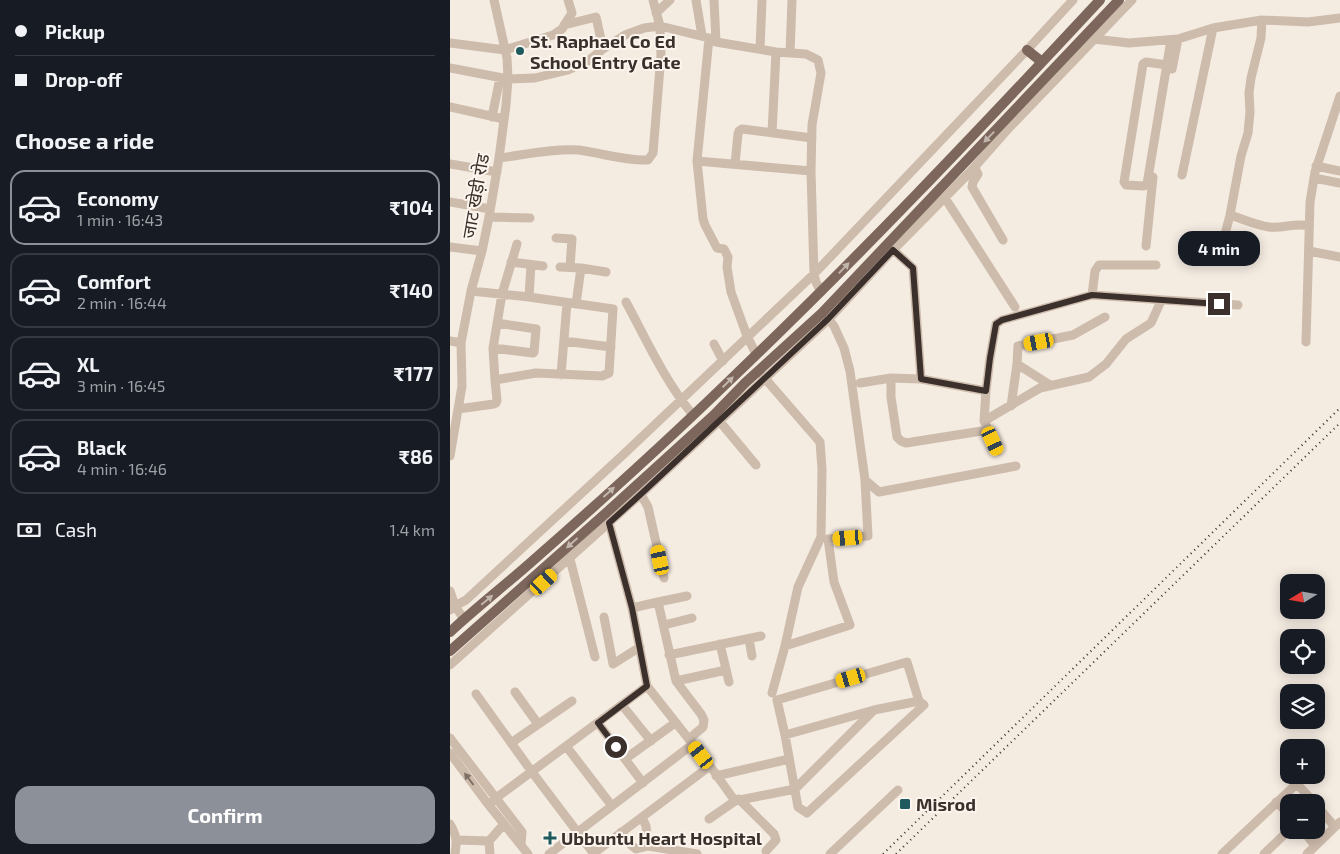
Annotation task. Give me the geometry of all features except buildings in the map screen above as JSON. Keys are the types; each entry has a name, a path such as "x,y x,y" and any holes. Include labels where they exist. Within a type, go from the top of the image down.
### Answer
{"main road":[{"path":"450,632 535,559 693,415 821,292 1100,0"},
{"path":"450,651 608,518 717,418 745,383 762,375 825,316 962,173 1119,0"},
{"path":"1027,50 1042,62"}],"street":[{"path":"450,43 505,50 552,35 562,29 572,13 568,0"},
{"path":"499,158 560,150 579,150 634,160 648,160 653,153 661,55 660,26 653,0"},
{"path":"656,13 670,0"},
{"path":"696,0 709,39"},
{"path":"714,0 697,161 703,219 717,248 724,249 728,257 731,292 756,354"},
{"path":"760,49 762,0"},
{"path":"790,53 792,0"},
{"path":"452,608 466,600 504,565 814,274 1073,0"},
{"path":"921,379 913,268 890,247 945,198 962,173 974,168 1008,129 1132,0"},
{"name":"जाट खेड़ी रोड","path":"450,456 455,405 462,386 461,343 471,291 490,213 504,119 505,50 498,2"},
{"path":"564,25 596,17 603,49"},
{"path":"1094,39 1129,43 1174,40 1213,28 1262,20 1308,22 1340,18"},
{"path":"1222,246 1241,156 1248,133 1249,93 1261,38 1262,20"},
{"path":"450,68 504,78 535,78 568,70 588,61 625,34 644,28 660,26 709,39 760,49 806,54 818,60 821,74 812,125 811,171 814,274 821,292"},
{"path":"1182,174 1213,28"},
{"path":"1167,65 1146,62 1143,64 1124,182 1126,185 1144,186 1147,184 1167,65 1174,40"},
{"path":"1146,246 1154,164 1174,40"},
{"path":"772,133 776,52"},
{"path":"492,116 504,78"},
{"path":"1306,342 1310,202 1316,166 1340,96"},
{"path":"450,107 504,119"},
{"path":"735,164 739,131 742,129 812,138"},
{"path":"697,161 811,171"},
{"path":"450,164 497,172"},
{"path":"1316,166 1340,171"},
{"path":"974,168 978,174 972,187 1003,240"},
{"path":"1314,178 1340,183"},
{"path":"945,198 1015,307"},
{"path":"450,202 490,213 530,218"},
{"path":"1230,215 1269,227 1286,227 1302,224 1309,226"},
{"path":"556,238 572,239 570,268"},
{"path":"455,405 496,403 493,348 502,294 517,244"},
{"path":"450,247 482,251"},
{"path":"1309,251 1340,257"},
{"path":"511,262 543,266"},
{"path":"529,297 531,265"},
{"path":"1092,295 1095,272 1099,265 1156,265"},
{"path":"560,267 606,272"},
{"path":"561,375 564,341 581,268"},
{"path":"471,291 613,309 610,373 602,376 536,373 495,380"},
{"path":"998,451 986,426 986,391 996,324 1002,320 1092,295 1238,305"},
{"path":"891,378 891,397 897,437 900,441 906,443 986,426 1011,406 1040,388 1089,377 1106,364 1126,339 1151,323 1161,300"},
{"path":"626,302 662,371 680,400 693,415"},
{"path":"784,646 850,625 834,582 828,539 868,536 865,480 850,371 844,348 834,326 825,316"},
{"path":"1011,406 1018,346 1073,336 1105,317"},
{"path":"493,348 534,352 536,329 497,323"},
{"path":"450,341 461,343"},
{"path":"564,341 611,346"},
{"path":"714,344 723,361"},
{"path":"1017,364 1050,385"},
{"path":"762,375 820,442 822,496 821,537 798,587 772,693"},
{"path":"860,383 891,378 921,379 986,391"},
{"path":"717,418 756,465"},
{"path":"865,480 879,492 1016,466"},
{"path":"638,490 648,507 664,578"},
{"path":"450,665 570,559 608,518"},
{"path":"608,518 632,608 647,686 716,776 737,800 774,834 776,840 766,851"},
{"path":"570,559 594,657"},
{"path":"450,591 452,608 464,619"},
{"path":"632,608 687,596"},
{"path":"549,854 642,783 691,742 703,727 704,720 701,714 676,681 658,602"},
{"path":"604,617 614,664 640,647"},
{"path":"664,624 692,618"},
{"path":"669,655 761,636"},
{"path":"749,638 752,656"},
{"path":"720,644 729,682"},
{"path":"907,662 919,701 924,705 807,813 798,807 777,700 907,662"},
{"path":"676,681 726,670"},
{"path":"488,804 647,686"},
{"path":"516,692 538,724"},
{"path":"476,694 594,854 710,766"},
{"path":"511,743 572,701"},
{"path":"785,736 874,710 919,701"},
{"path":"622,705 651,740"},
{"path":"709,819 737,800 794,790 874,710"},
{"path":"598,723 642,783"},
{"path":"625,759 675,723"},
{"path":"450,738 522,832 521,844"},
{"path":"566,746 612,806"},
{"path":"450,753 528,854"},
{"path":"716,776 789,759"},
{"path":"1229,852 1276,802 1297,784 1306,794"},
{"path":"830,854 898,790"},
{"path":"1276,802 1280,806"},
{"path":"1307,854 1338,824 1325,813"},
{"path":"642,817 646,826 648,846"},
{"path":"450,824 457,840 455,854"},
{"path":"490,854 490,841 504,824"},
{"path":"621,832 631,846 636,849 648,846 697,854"},
{"path":"1264,854 1280,839"},
{"path":"1310,839 1315,846"},
{"path":"457,840 490,841"}],"railway":[{"path":"883,854 1340,408"},
{"path":"896,854 1340,423"}],"place":[{"name":"St. Raphael Co Ed School Entry Gate","path":"520,51"},
{"name":"Misrod","path":"905,804"},
{"name":"Ubbuntu Heart Hospital","path":"550,838"}],"route":[{"path":"616,747 598,723 647,686 632,608 609,523 828,319 893,250 913,268 921,379 986,391 996,324 1002,320 1092,295 1219,304"}]}
